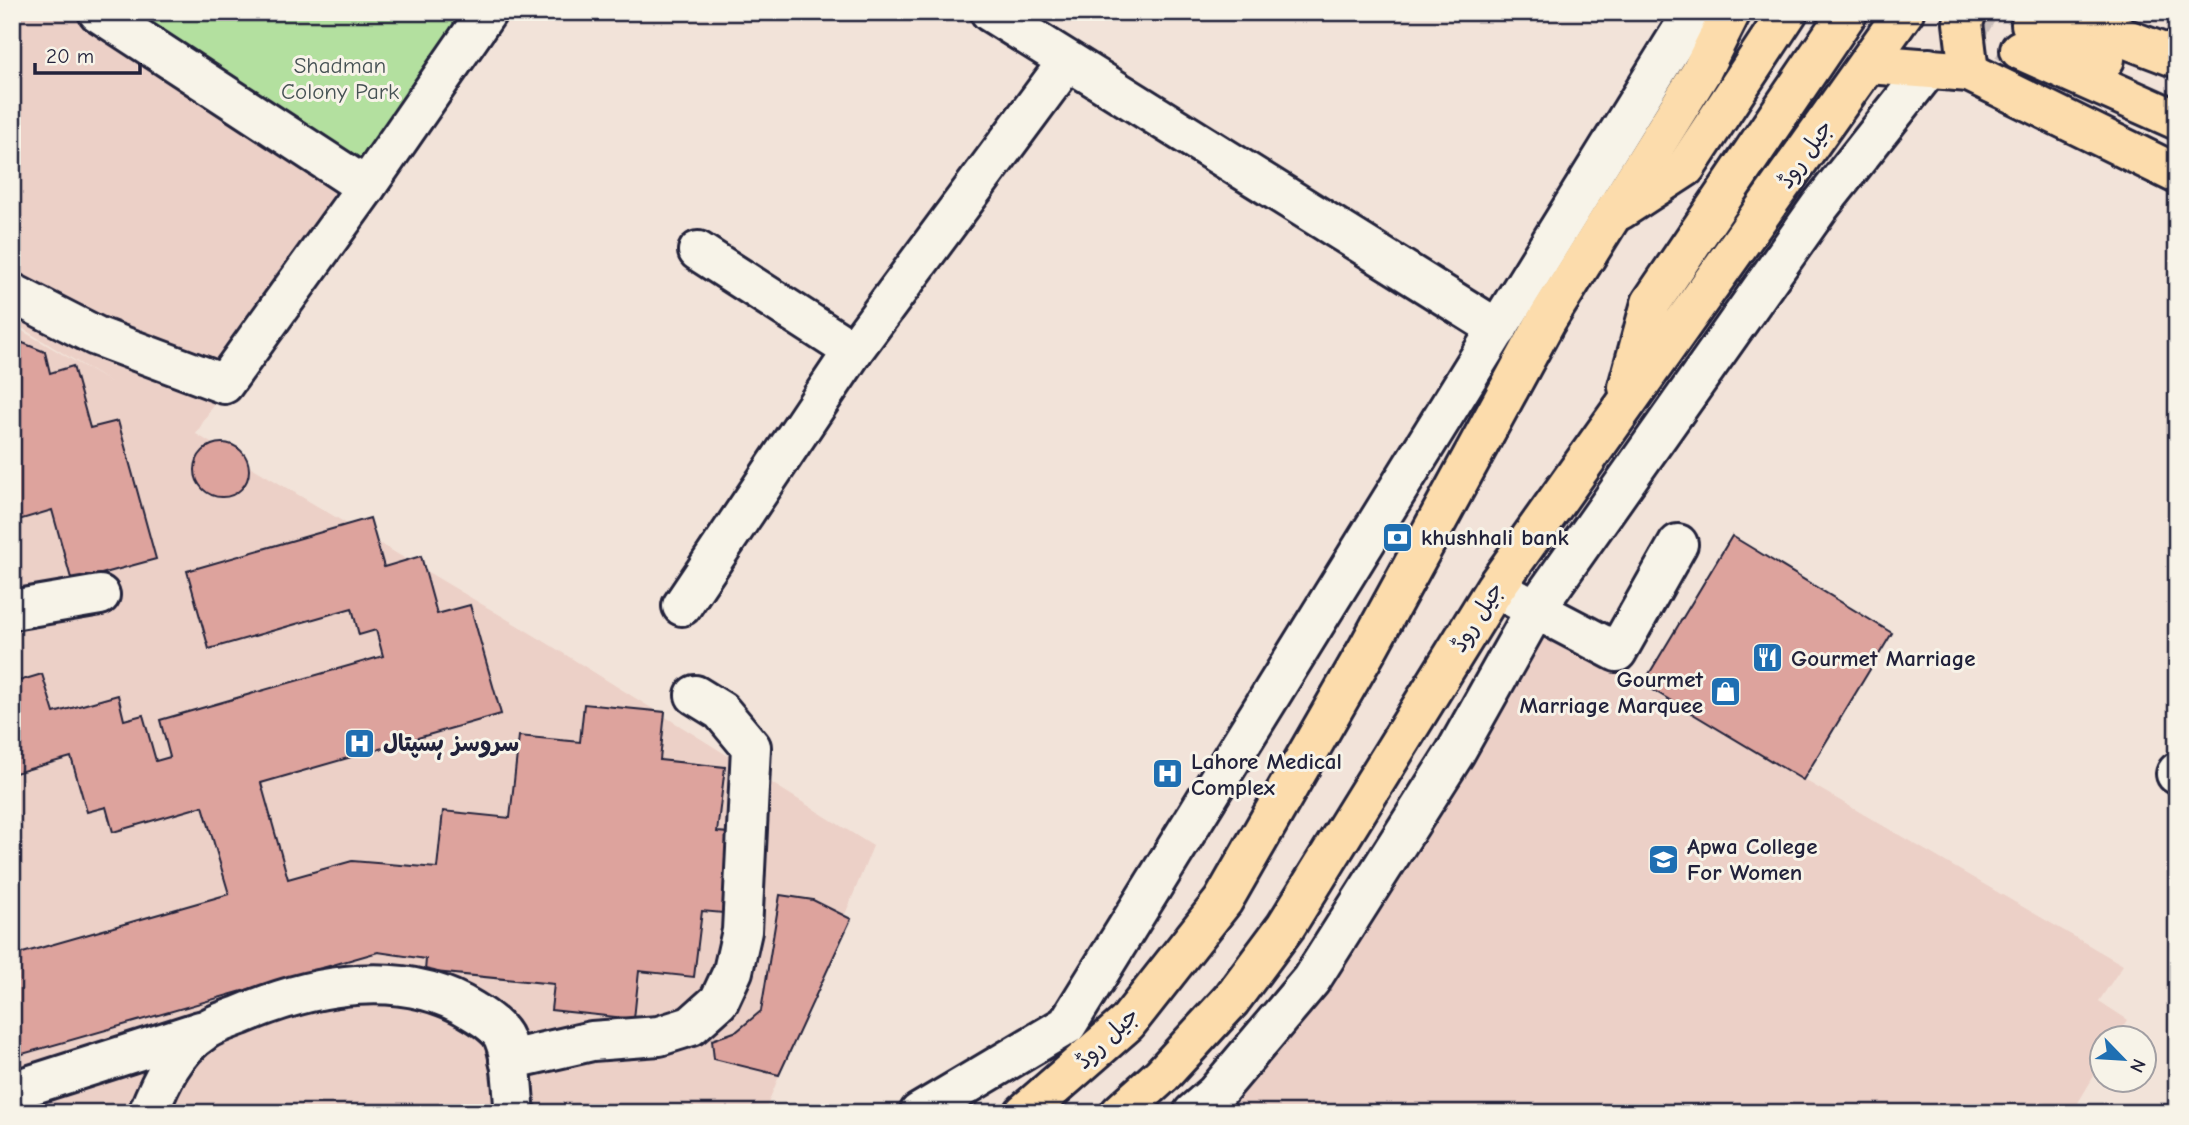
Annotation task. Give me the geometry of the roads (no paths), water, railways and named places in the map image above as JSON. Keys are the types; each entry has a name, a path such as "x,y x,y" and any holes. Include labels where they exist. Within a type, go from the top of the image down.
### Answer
{"main road":[{"path":"1695,81 1706,12"},
{"name":"جیل روڈ","path":"1024,1113 1127,1023 1223,901 1367,650 1546,321 1695,81 1731,12"},
{"path":"1613,214 1686,167 1788,12"},
{"path":"1622,411 1651,303 1827,47 1848,12"},
{"name":"جیل روڈ","path":"1121,1113 1163,1075 1231,1000 1286,926 1495,587 1904,12"},
{"path":"1967,12 1963,23 1969,72"},
{"path":"2081,12 2123,38 2177,58"},
{"path":"2177,91 2025,37 2177,120"},
{"path":"1869,64 1969,72 2177,174"}],"street":[{"path":"98,12 366,187"},
{"path":"12,293 96,336 224,383 366,187 487,12"},
{"path":"989,12 1498,328"},
{"path":"919,1113 1067,1025 1693,12"},
{"path":"682,606 853,351 1067,62"},
{"path":"1193,1113 1215,1094 1311,980 1455,753 1535,610 1820,206 1929,68"},
{"path":"698,251 853,351"},
{"path":"1495,587 1618,652 1678,544"},
{"path":"12,610 100,596"},
{"path":"509,1060 592,1041 659,1037 691,1026 719,1001 733,971 742,931 751,747 721,712 695,695"},
{"path":"23,1097 264,1005 318,989 384,983 460,1003 483,1017 504,1037 514,1113"},
{"path":"148,1113 166,1072 183,1049 205,1029"}],"tunnel":[{"path":"1956,12 2020,50"}],"place":[{"name":"khushhali bank","path":"1398,537"},
{"name":"Gourmet Marriage","path":"1768,658"},
{"name":"Gourmet Marriage Marquee","path":"1726,692"},
{"name":"سروسز ہسپتال","path":"360,743"},
{"name":"Lahore Medical Complex","path":"1168,774"},
{"name":"Apwa College For Women","path":"1664,859"}],"park label":[{"name":"Shadman Colony Park","path":"340,78"}]}
